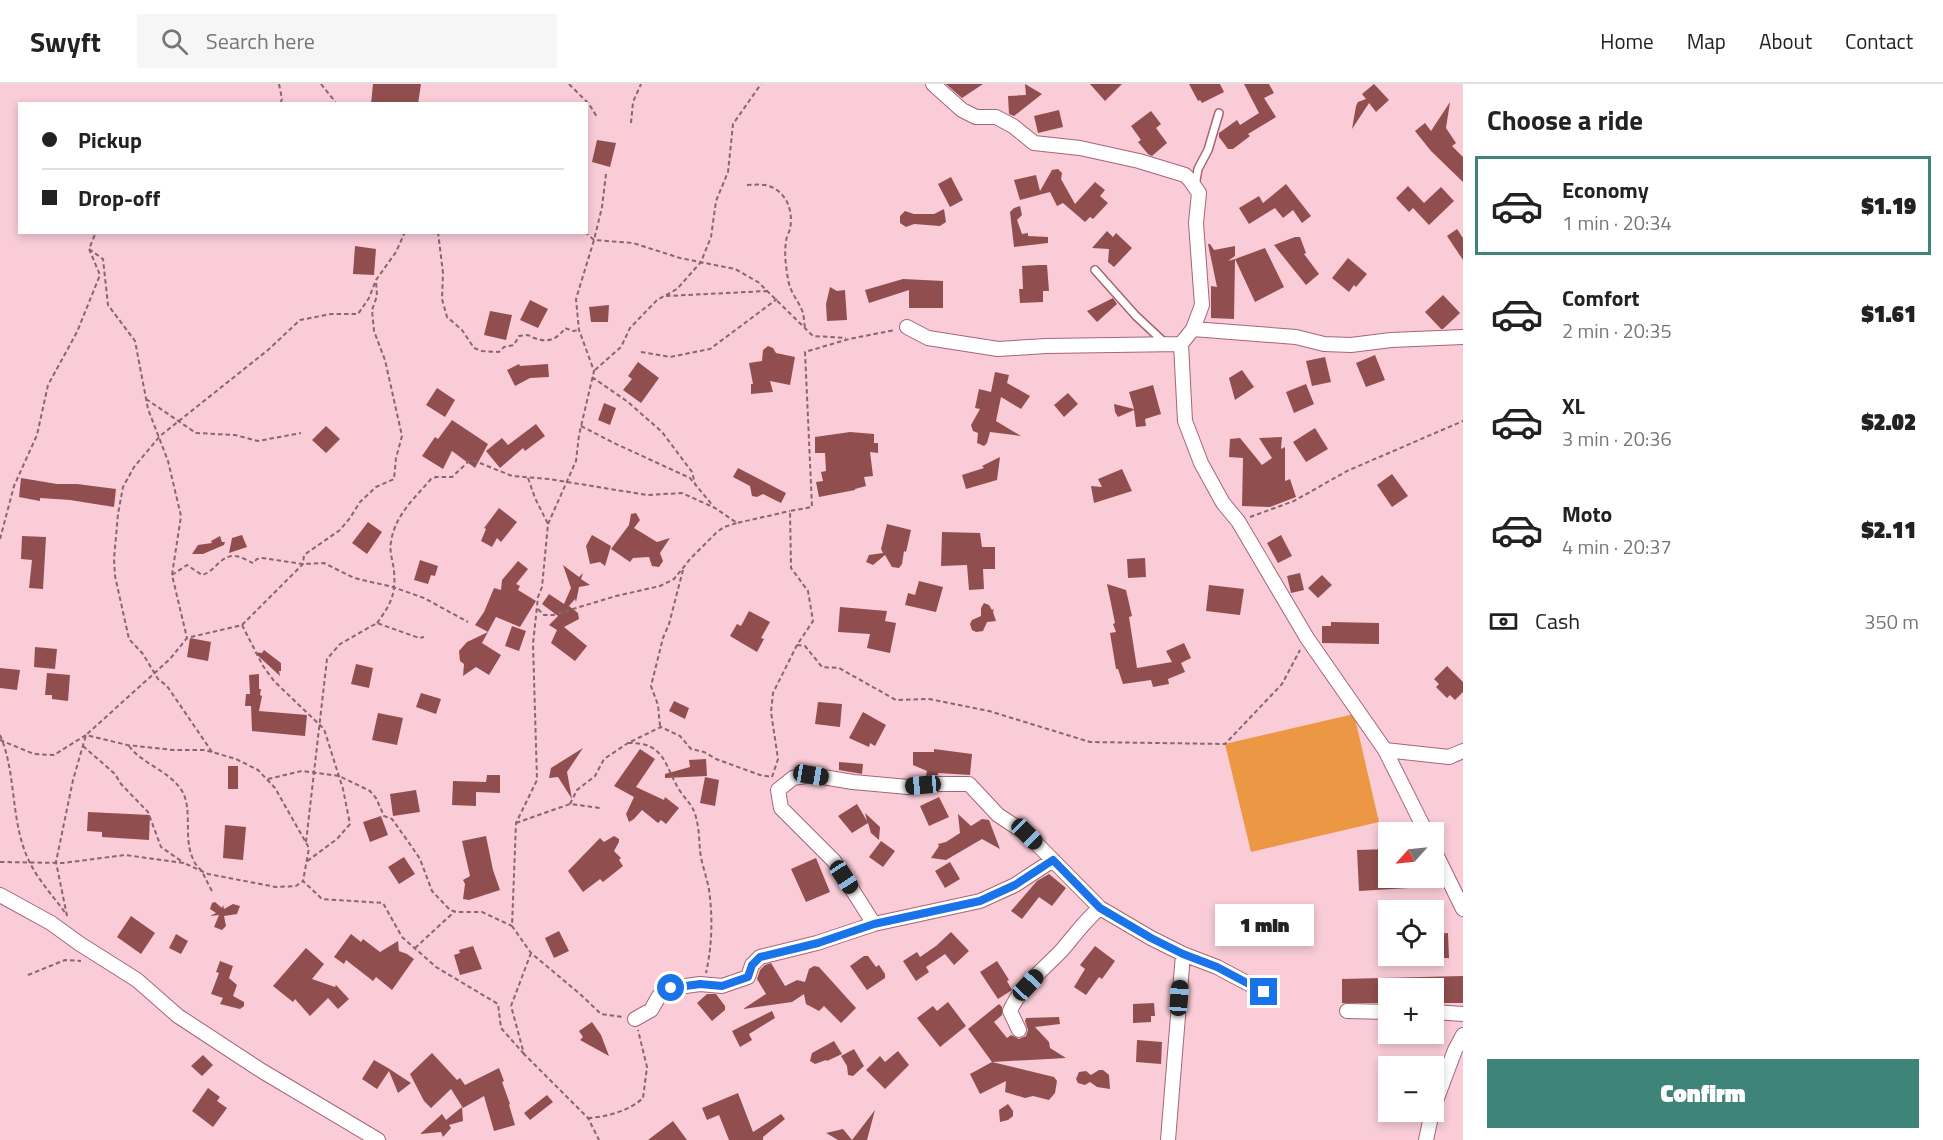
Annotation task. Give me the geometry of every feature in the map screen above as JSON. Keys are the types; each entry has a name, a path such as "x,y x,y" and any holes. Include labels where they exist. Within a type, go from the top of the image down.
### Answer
{"street":[{"path":"907,327 928,338 998,348 1174,344 1193,329 1202,305 1196,223 1199,193 1185,175 1139,161 1080,148 1034,143 996,117 976,117 962,110 933,84"},
{"path":"1193,329 1296,337 1324,344 1351,345 1391,340 1463,337"},
{"path":"1174,344 1185,421 1201,463 1222,503 1238,521 1307,638 1385,750 1421,822"},
{"path":"1385,750 1449,758 1463,751"},
{"path":"874,924 834,861 781,808 778,790 793,778 811,775 908,787 969,784 998,815 1027,834 1100,908 1183,954 1217,967 1264,992"},
{"path":"635,1019 651,1010 659,996 678,985 722,986 748,977 752,965 760,957 818,943 874,924 980,901 1015,885 1053,860"},
{"path":"1444,870 1463,909"},
{"path":"0,895 51,923 137,980 178,1016 271,1076 378,1140"},
{"path":"1019,1030 1010,1011 1017,995 1063,948 1087,918 1100,908"},
{"path":"1168,1140 1183,954"},
{"path":"1347,1011 1378,1012"},
{"path":"1444,1013 1463,1014"},
{"path":"1444,1079 1463,1035"},
{"path":"1426,1140 1430,1122"}],"lane":[{"path":"1195,186 1198,169 1208,150 1220,113"},
{"path":"1095,270 1136,316 1174,344"}],"path":[{"path":"279,84 281,102"},
{"path":"321,84 335,102"},
{"path":"569,84 587,102"},
{"path":"631,123 633,102 641,84"},
{"path":"512,926 516,824 537,780 533,644 548,524 576,461 581,425 594,371 621,347 630,328 657,300 677,289 700,262 711,237 716,201 728,172 733,124 760,84"},
{"path":"588,103 597,117"},
{"path":"594,371 579,330 576,300 602,207 606,174"},
{"path":"747,185 766,185 784,194 790,210 790,229 785,251 788,284 793,298 803,313 804,327"},
{"path":"0,539 14,486 37,435 48,385 77,332 100,275 89,249 95,234"},
{"path":"212,752 167,686 129,639 115,576 114,559 123,487 134,467 160,436 268,350 300,320 331,314 358,314 369,298 376,280 396,252 404,234"},
{"path":"438,234 443,273 442,299 447,317 462,330 474,348 499,352 504,347 514,345 519,336 528,335 536,340 548,342 561,334 565,328 573,331 579,330"},
{"path":"587,234 594,240 633,243 680,258 735,269 758,282 813,336 849,339"},
{"path":"89,249 103,260 108,305 135,341 146,399 168,461 181,516 172,574 187,638"},
{"path":"1,740 34,754 54,755 86,735 170,659 187,638 242,625 303,564 304,555 340,530 360,502 376,487 394,479 396,458 402,436 385,360 374,331 372,310 376,296 376,280"},
{"path":"662,297 768,291"},
{"path":"641,352 670,357 710,349 777,299"},
{"path":"538,609 544,615 553,615 616,596 660,586 674,579 724,527 812,507 805,352 849,339 907,327"},
{"path":"592,377 628,402 662,432 692,472 695,484"},
{"path":"146,399 196,433 235,435 258,441 301,433"},
{"path":"1238,521 1294,501 1347,471 1463,421"},
{"path":"581,425 614,444 690,478 715,508"},
{"path":"306,842 310,817 312,773 320,726 327,659 340,644 377,622 392,602 394,572 391,543 399,518 407,504 431,479 452,477 459,468 470,461 476,461 512,476 647,495 682,493 715,508 737,523"},
{"path":"528,478 548,524"},
{"path":"771,777 778,759 771,712 773,693 796,645 813,621 808,591 791,568 790,512"},
{"path":"172,574 187,565 202,574 209,573 225,558 235,556 253,563 262,558 303,564 324,563 354,578 393,586 424,598 468,622"},
{"path":"661,727 658,705 651,686 684,567"},
{"path":"377,622 419,638 424,637"},
{"path":"242,625 263,666 274,681 324,729 339,776 350,824 337,839 306,862"},
{"path":"796,645 805,646 822,667 839,668 896,700 929,699 989,711 1090,742 1225,744 1282,684 1307,638"},
{"path":"570,804 577,790 595,776 604,759 628,743 661,727"},
{"path":"661,727 680,736 691,749 704,752 716,759 771,777 793,778"},
{"path":"0,735 22,842 29,862 68,916 56,862 73,780 86,735"},
{"path":"83,746 115,774 121,784 148,812 161,847 184,863 208,874 276,887 296,886 303,881 309,848 274,788 258,770 236,759 205,750 129,746 86,735"},
{"path":"628,743 638,743 655,748 666,761 681,792 688,799 695,813 709,892 711,922 711,951 705,984"},
{"path":"129,746 134,753 172,779 183,791 193,859 212,891"},
{"path":"267,779 302,771 339,776 370,791 376,798 384,816 392,819 420,859 432,891 450,910 482,912 512,926 531,953 601,1014 635,1019 647,1067 643,1098 627,1109 601,1117 588,1118"},
{"path":"516,824 570,804 600,808"},
{"path":"0,862 56,862 125,855 184,863"},
{"path":"303,881 322,899 383,903 402,937 436,967 498,1004 501,1028 588,1118 599,1140"},
{"path":"415,948 454,912"},
{"path":"524,1054 511,1006 531,953"},
{"path":"28,975 65,960 79,963 98,955"}],"shaded area":[{"path":"1354,714 1379,822 1251,852 1225,744"}],"building":[{"path":"373,84 421,84 418,102 371,102"},
{"path":"946,84 983,84 962,98"},
{"path":"1025,84 1042,94 1014,116 1009,114 1008,96 1026,95"},
{"path":"1090,84 1122,84 1105,101"},
{"path":"1189,84 1220,84 1224,92 1202,103 1198,101"},
{"path":"1244,84 1269,84 1274,93 1264,98 1276,117 1248,134 1250,136 1233,149 1228,149 1219,137 1219,133 1237,120 1240,125 1259,113"},
{"path":"1374,84 1389,100 1376,112 1369,103 1352,129 1356,106 1358,102 1366,99 1362,94"},
{"path":"1450,102 1446,128 1456,143 1452,146 1463,157 1463,182 1431,151 1415,131 1425,123 1431,131"},
{"path":"1059,110 1063,127 1038,133 1034,116"},
{"path":"1151,111 1161,124 1156,128 1167,143 1152,156 1138,142 1141,140 1131,126"},
{"path":"597,140 616,143 610,167 592,162"},
{"path":"1058,169 1062,173 1061,179 1075,204 1095,182 1105,190 1100,196 1108,203 1093,219 1090,217 1085,222 1063,203 1057,206 1050,192 1020,200 1014,180 1036,175 1040,191 1052,170"},
{"path":"951,177 963,200 950,207 938,184"},
{"path":"1286,184 1311,216 1302,223 1293,210 1283,218 1275,208 1249,224 1239,208 1259,196 1263,203"},
{"path":"1408,186 1424,203 1441,187 1454,201 1429,225 1413,208 1409,212 1396,198"},
{"path":"1020,206 1022,215 1017,220 1022,234 1048,237 1048,243 1014,247 1010,212"},
{"path":"944,209 946,222 940,226 914,224 906,227 900,223 900,216 905,211 914,214 934,214"},
{"path":"1457,229 1463,238 1463,260 1447,236"},
{"path":"1107,231 1113,237 1116,233 1132,248 1114,267 1108,262 1109,249 1092,248"},
{"path":"1300,237 1306,253 1304,254 1319,274 1306,285 1274,245"},
{"path":"1208,244 1214,250 1235,246 1235,256 1228,261 1235,259 1234,319 1211,318 1211,286 1217,287"},
{"path":"355,246 376,249 374,275 353,274"},
{"path":"1265,248 1284,287 1255,302 1235,259"},
{"path":"1348,258 1367,274 1349,292 1332,278"},
{"path":"1047,265 1049,291 1043,291 1043,302 1020,303 1019,289 1023,289 1022,266"},
{"path":"903,279 943,281 943,308 909,308 909,290 869,303 865,290"},
{"path":"830,287 837,291 845,290 847,320 827,321 826,304"},
{"path":"1443,295 1460,313 1441,329 1425,312"},
{"path":"1113,298 1117,304 1097,322 1087,311"},
{"path":"530,300 548,309 538,328 520,320"},
{"path":"609,305 608,322 591,322 589,307"},
{"path":"490,311 512,315 506,340 484,335"},
{"path":"768,346 776,353 795,357 790,385 770,381 773,392 751,394 751,384 753,384 749,363 762,361 763,350"},
{"path":"1375,355 1385,380 1366,387 1356,363"},
{"path":"1325,357 1331,382 1312,386 1306,361"},
{"path":"638,362 659,378 641,403 623,390 632,379 628,376"},
{"path":"519,364 520,366 548,364 549,377 530,378 515,386 507,370"},
{"path":"1242,370 1254,387 1235,400 1229,378"},
{"path":"995,372 1009,375 1007,383 1030,396 1021,409 1001,397 996,421 1021,436 990,432 984,446 977,443 978,433 973,431 971,425 980,409 975,408 979,389 991,392"},
{"path":"1306,384 1314,404 1294,413 1286,392"},
{"path":"1153,385 1161,414 1145,419 1146,426 1136,427 1134,410 1118,417 1114,404 1134,409 1129,392"},
{"path":"437,388 455,400 445,417 426,405"},
{"path":"1068,393 1078,404 1064,417 1054,405"},
{"path":"604,403 616,408 610,425 598,420"},
{"path":"452,420 488,444 475,468 452,451 443,469 422,456 435,437 438,439"},
{"path":"536,424 545,436 525,451 523,448 500,468 486,451 502,438 508,445"},
{"path":"326,426 340,439 326,453 312,440"},
{"path":"1315,428 1328,449 1306,462 1293,442"},
{"path":"850,432 874,434 874,443 878,443 878,453 870,452 873,476 864,477 866,486 819,497 816,482 823,481 821,472 826,471 825,453 815,453 815,437"},
{"path":"1282,437 1281,449 1285,447 1285,481 1290,479 1296,497 1270,507 1242,506 1243,458 1229,457 1230,439 1240,438 1262,465 1272,458 1259,438"},
{"path":"1000,457 997,480 966,489 962,475 984,468 982,466"},
{"path":"738,468 786,493 781,503 763,494 757,497 752,496 750,486 733,477"},
{"path":"1122,469 1132,491 1094,503 1091,486 1102,487 1098,479"},
{"path":"1392,474 1408,496 1392,507 1377,485"},
{"path":"21,478 57,484 116,489 114,507 70,500 40,498 40,501 19,497"},
{"path":"499,508 517,522 501,542 497,538 492,547 481,541 486,529 484,528"},
{"path":"636,513 640,520 634,528 657,542 670,538 660,553 663,561 659,567 652,566 649,557 633,558 630,562 611,549 629,525 631,514"},
{"path":"368,522 382,532 367,554 352,543"},
{"path":"887,524 911,530 906,552 904,551 899,568 892,567 885,555 873,565 866,562 869,555 883,553 881,549"},
{"path":"942,532 980,533 982,547 995,547 995,569 983,569 984,589 969,590 967,565 941,566"},
{"path":"242,535 247,547 229,553 232,538"},
{"path":"592,535 611,546 605,566 600,562 590,564 586,546"},
{"path":"1281,535 1292,556 1278,563 1267,543"},
{"path":"22,536 46,537 43,589 29,588 32,560 21,559"},
{"path":"220,536 222,542 225,542 224,545 203,554 192,554 198,545 212,543 211,541"},
{"path":"1145,558 1146,577 1128,578 1127,559"},
{"path":"420,560 438,566 435,576 431,575 428,584 414,580"},
{"path":"518,561 528,569 516,584 520,586 518,590 536,601 520,627 496,617 488,632 475,625 484,612 494,588 501,590 502,580"},
{"path":"563,565 579,577 583,573 581,579 590,585 579,587 576,602 575,599 569,606 578,613 579,619 564,627 587,646 575,661 551,643 557,630 549,625 558,616 542,604 549,594 564,604 571,588"},
{"path":"1300,573 1304,590 1291,593 1287,576"},
{"path":"1322,575 1332,585 1318,598 1308,588"},
{"path":"919,581 943,587 936,612 905,605 908,593 915,595"},
{"path":"1107,584 1126,590 1132,616 1129,617 1137,668 1172,662 1166,651 1184,643 1191,658 1181,663 1185,672 1168,679 1169,684 1153,687 1151,680 1123,684 1118,669 1116,669 1110,633 1116,632"},
{"path":"1209,585 1244,589 1240,615 1206,611"},
{"path":"984,603 992,610 994,609 996,621 987,622 983,631 976,632 972,630 970,624 972,620 981,616"},
{"path":"840,607 887,611 885,621 896,623 890,653 867,648 870,634 838,632"},
{"path":"749,611 770,622 761,638 764,639 757,652 730,636 737,624 741,626"},
{"path":"1331,622 1379,623 1379,644 1322,643 1322,626 1331,626"},
{"path":"512,626 526,631 519,651 505,646"},
{"path":"488,632 482,643 501,655 489,675 476,667 463,676 464,664 460,661 459,651 467,642"},
{"path":"190,638 211,642 208,661 187,657"},
{"path":"35,647 57,649 55,669 34,667"},
{"path":"264,650 281,663 280,676 254,652 262,653"},
{"path":"356,664 373,668 369,688 351,684"},
{"path":"1447,666 1463,682 1463,692 1455,700 1450,695 1447,698 1436,687 1439,684 1434,679"},
{"path":"0,668 20,670 17,690 0,688"},
{"path":"47,673 70,675 68,701 52,699 52,695 45,695"},
{"path":"259,674 259,689 261,689 260,695 262,696 259,711 307,715 305,736 252,731 251,706 245,706 246,694 250,694 249,675"},
{"path":"421,693 441,699 436,714 416,707"},
{"path":"674,701 689,708 685,719 669,711"},
{"path":"818,702 842,704 840,727 815,724"},
{"path":"863,712 886,725 875,746 870,743 869,747 849,738"},
{"path":"378,713 403,718 397,745 372,740"},
{"path":"583,748 567,772 572,799 558,777 549,778 551,768"},
{"path":"640,749 655,759 636,787 664,800 665,797 679,808 666,824 661,820 658,823 642,810 629,822 626,814 634,797 614,786"},
{"path":"934,749 972,754 970,775 938,773 938,775 926,776 927,771 913,765 913,752 934,752"},
{"path":"706,759 707,776 665,778 665,774 690,767 689,760"},
{"path":"839,762 863,764 862,774 839,770"},
{"path":"228,766 238,766 238,789 228,789"},
{"path":"487,775 500,775 500,793 476,792 476,806 452,805 453,781 486,782"},
{"path":"705,777 719,780 715,806 700,803"},
{"path":"416,790 420,812 393,816 390,794"},
{"path":"939,797 949,817 929,826 920,806"},
{"path":"857,804 867,821 865,813 880,827 879,840 871,833 868,823 852,833 838,816"},
{"path":"88,812 150,815 149,840 102,837 102,832 87,831"},
{"path":"958,814 971,826 982,819 989,820 1000,849 982,839 946,860 931,858 938,844 960,833"},
{"path":"381,816 388,835 370,842 363,822"},
{"path":"225,825 246,827 243,860 223,858"},
{"path":"486,836 500,890 469,900 463,899 465,884 463,880 470,876 462,841"},
{"path":"614,836 619,839 619,842 614,851 621,858 619,860 623,866 603,882 600,879 583,892 568,871 600,838 604,842"},
{"path":"881,841 895,851 883,867 869,857"},
{"path":"1378,849 1378,888 1409,888 1359,891 1357,850"},
{"path":"404,857 415,874 399,884 388,867"},
{"path":"816,858 830,892 806,902 791,869"},
{"path":"950,862 960,879 945,888 935,871"},
{"path":"1049,874 1066,888 1052,906 1039,897 1022,919 1011,911 1037,881"},
{"path":"215,902 222,908 223,905 224,909 233,904 240,906 237,914 224,916 226,926 222,930 214,927 219,915 210,916 216,913 210,909 212,903"},
{"path":"131,916 155,933 141,954 117,937"},
{"path":"559,931 569,951 554,958 545,938"},
{"path":"951,932 969,951 954,965 945,954 926,967 929,972 916,981 903,961 917,952 920,957"},
{"path":"1444,933 1448,933 1449,958 1444,958"},
{"path":"176,934 188,941 181,954 169,948"},
{"path":"351,934 361,942 363,939 380,952 398,941 399,951 414,959 392,990 376,977 373,981 346,960 344,964 334,957"},
{"path":"473,946 482,969 460,975 454,955 460,953 459,950"},
{"path":"1095,946 1115,961 1086,995 1074,987 1085,969 1080,965"},
{"path":"306,948 324,964 312,979 335,987 336,985 349,999 338,1009 328,998 310,1016 295,999 293,1002 273,986"},
{"path":"864,956 868,956 876,967 879,965 885,974 885,978 867,990 850,966"},
{"path":"220,961 233,966 229,978 237,985 233,996 244,1002 244,1006 240,1009 220,1004 223,998 211,994 219,973 216,972"},
{"path":"997,961 1009,980 1007,981 1012,990 998,999 980,972"},
{"path":"771,963 785,986 797,980 805,982 809,969 814,966 819,967 856,1008 841,1023 824,1006 819,1011 806,1004 804,994 792,1002 743,1009 766,994 757,979 760,970"},
{"path":"1463,976 1463,1003 1444,1003 1444,978 1382,978"},
{"path":"1378,978 1378,1003 1342,1003 1342,979"},
{"path":"707,994 716,994 725,1006 725,1010 712,1021 697,1003"},
{"path":"948,1002 966,1026 940,1047 917,1018 933,1006 937,1011"},
{"path":"1154,1003 1155,1016 1151,1016 1151,1022 1133,1023 1133,1004"},
{"path":"999,1004 1002,1007 1002,1015 994,1022 1007,1038 1011,1035 1019,1039 1026,1036 1028,1030 1026,1018 1059,1017 1060,1024 1035,1027 1049,1042 1050,1048 1066,1058 992,1062 968,1029"},
{"path":"772,1011 775,1018 749,1034 752,1040 740,1047 732,1031"},
{"path":"592,1022 601,1035 609,1056 580,1040 583,1037 579,1031"},
{"path":"1137,1040 1162,1042 1161,1064 1136,1062"},
{"path":"834,1041 842,1054 815,1064 810,1061 812,1053"},
{"path":"854,1049 864,1066 853,1076 848,1075 847,1066 841,1056"},
{"path":"898,1051 909,1065 885,1089 866,1070 880,1056 885,1062"},
{"path":"432,1053 457,1080 460,1078 465,1085 499,1068 515,1125 494,1131 484,1096 463,1108 451,1089 431,1108 424,1101 410,1074"},
{"path":"203,1055 213,1065 202,1076 191,1066"},
{"path":"374,1060 411,1083 398,1093 389,1071 377,1089 362,1079"},
{"path":"992,1062 1054,1077 1057,1081 1055,1093 1049,1100 1033,1096 1025,1098 1005,1092 1006,1081 980,1094 970,1074"},
{"path":"1099,1070 1109,1075 1110,1089 1097,1087 1090,1082 1085,1085 1078,1083 1076,1079 1079,1072 1086,1071 1091,1075"},
{"path":"208,1088 220,1097 217,1101 227,1108 213,1127 192,1111"},
{"path":"738,1093 753,1132 781,1114 785,1119 763,1137 763,1140 729,1140 719,1115 707,1120 702,1108"},
{"path":"547,1095 553,1102 530,1120 524,1113"},
{"path":"1008,1104 1013,1111 1013,1116 1000,1122 999,1110"},
{"path":"462,1107 463,1121 449,1125 451,1128 443,1137 441,1132 420,1134 442,1114 446,1120"},
{"path":"875,1110 867,1140 852,1140"},
{"path":"673,1121 687,1140 648,1140"},
{"path":"843,1129 852,1140 838,1140 826,1133"}],"route":[{"path":"671,988 678,985 700,984 722,986 748,977 752,965 760,957 818,943 874,924 980,901 1015,885 1053,860 1100,908 1151,938 1217,967 1264,992"}]}
